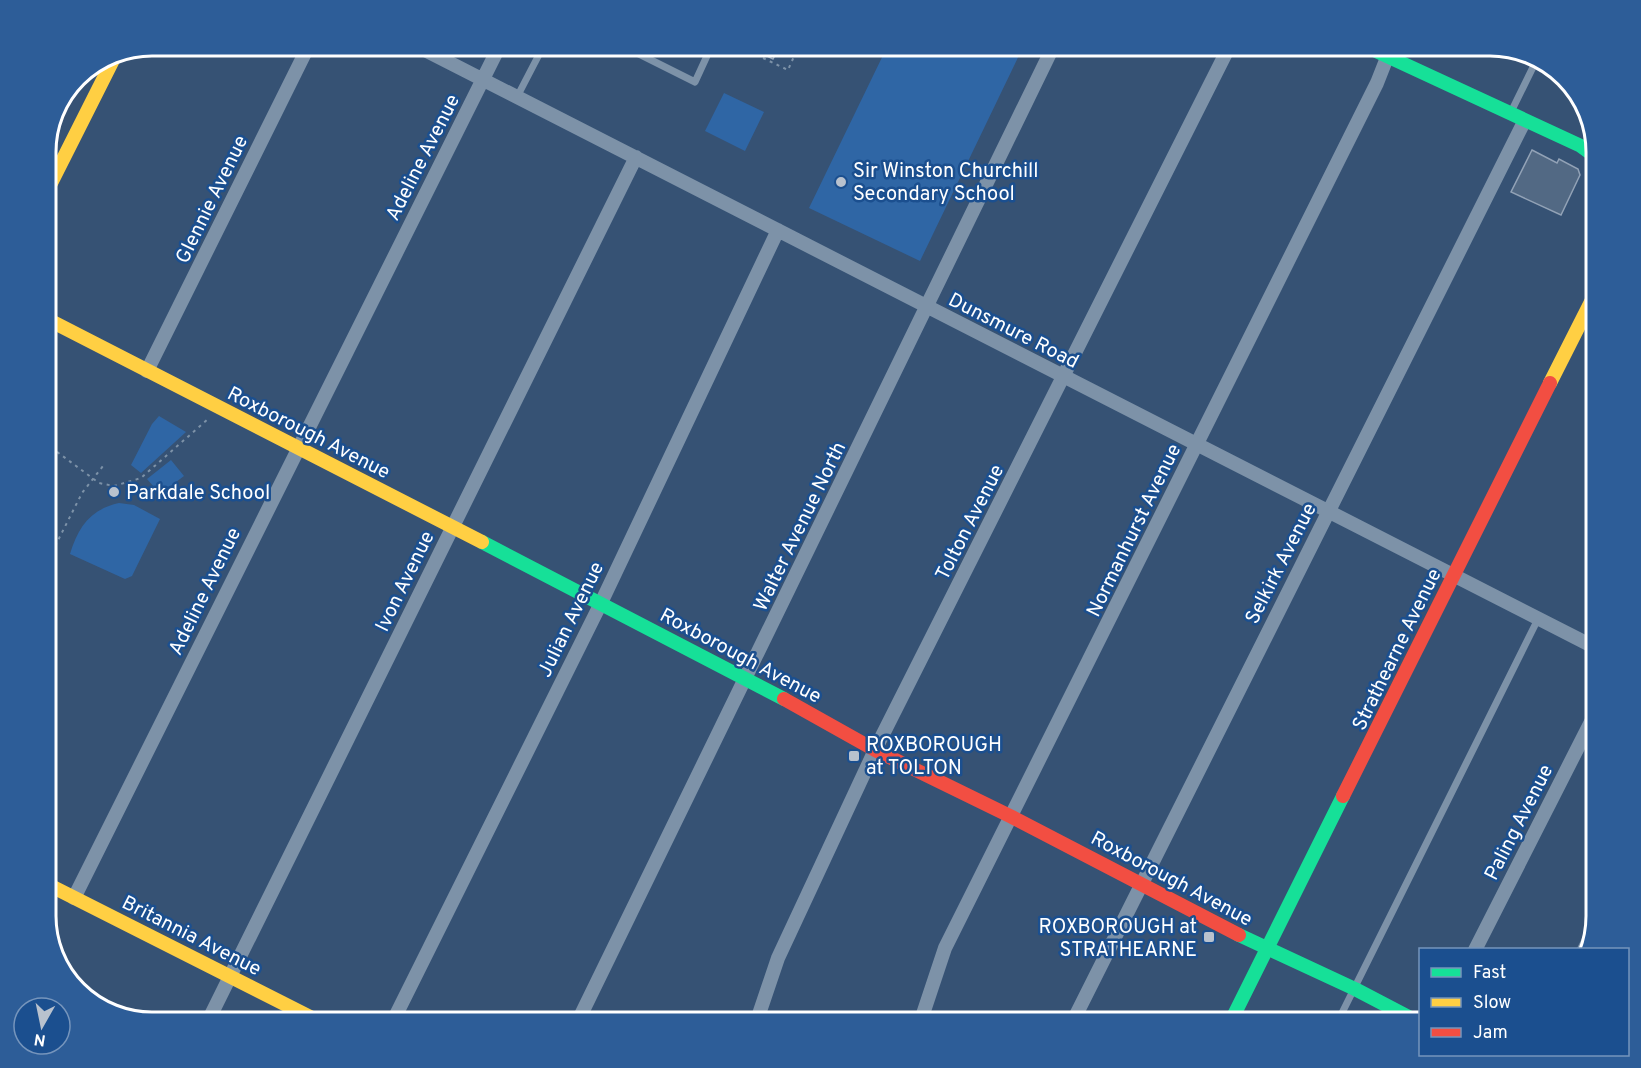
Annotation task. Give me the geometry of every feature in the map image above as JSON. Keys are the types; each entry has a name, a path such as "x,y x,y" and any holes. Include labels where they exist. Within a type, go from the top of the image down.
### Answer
{"street":[{"name":"Glennie Avenue","path":"147,371 304,56"},
{"name":"Dunsmure Road","path":"436,56 1586,643"},
{"name":"Adeline Avenue","path":"74,898 495,56"},
{"name":"Walter Avenue North","path":"582,1012 1049,56"},
{"name":"Tolton Avenue","path":"760,1012 778,958 875,750 1225,56"},
{"name":"Normanhurst Avenue","path":"924,1012 945,948 1377,83 1387,56"},
{"path":"1398,56 1524,122 1586,145"},
{"path":"56,173 110,66"},
{"name":"Selkirk Avenue","path":"1077,1012 1524,122"},
{"path":"1565,139 1586,162"},
{"name":"Ivon Avenue","path":"212,1012 636,157"},
{"name":"Julian Avenue","path":"397,1012 601,603 778,230"},
{"name":"Strathearne Avenue","path":"1236,1012 1586,312"},
{"name":"Roxborough Avenue","path":"56,324 746,678 875,750 1012,817 1267,950 1355,989 1399,1012"},
{"name":"Paling Avenue","path":"1476,948 1586,732"},
{"name":"Britannia Avenue","path":"56,889 300,1012"}],"lane":[{"path":"517,97 538,56"},
{"path":"643,56 695,82 707,56"},
{"path":"1510,115 1534,66"},
{"path":"1343,1012 1538,619"}],"path":[{"path":"759,56 788,70 794,56"},
{"path":"56,450 99,483 114,486 141,478 201,427 218,407"},
{"path":"56,545 92,478 103,466"}],"shaded area":[{"path":"883,56 1019,56 920,261 809,208"},
{"path":"724,93 764,112 745,151 705,131"},
{"path":"159,416 186,432 141,473 131,465 152,424"},
{"path":"171,460 184,476 160,494 147,479"},
{"path":"119,503 134,505 160,519 132,576 125,579 70,554 77,535 87,521 101,510"}],"building":[{"path":"1532,150 1557,163 1559,159 1578,169 1580,175 1561,215 1511,192"}],"traffic: fast":[{"path":"1387,56 1586,150"},
{"path":"482,542 784,699"},
{"path":"1235,1012 1343,796"},
{"path":"1239,935 1399,1012"}],"traffic: slow":[{"path":"56,173 110,66"},
{"path":"1550,383 1586,312"},
{"path":"56,324 482,542"},
{"path":"56,889 300,1012"}],"traffic: jam":[{"path":"1343,796 1550,383"},
{"path":"784,699 875,750 1012,817 1239,935"}],"place":[{"name":"Sir Winston Churchill Secondary School","path":"841,182"},
{"name":"Parkdale School","path":"114,492"},
{"name":"ROXBOROUGH at TOLTON","path":"854,756"},
{"name":"ROXBOROUGH at STRATHEARNE","path":"1209,937"}]}
